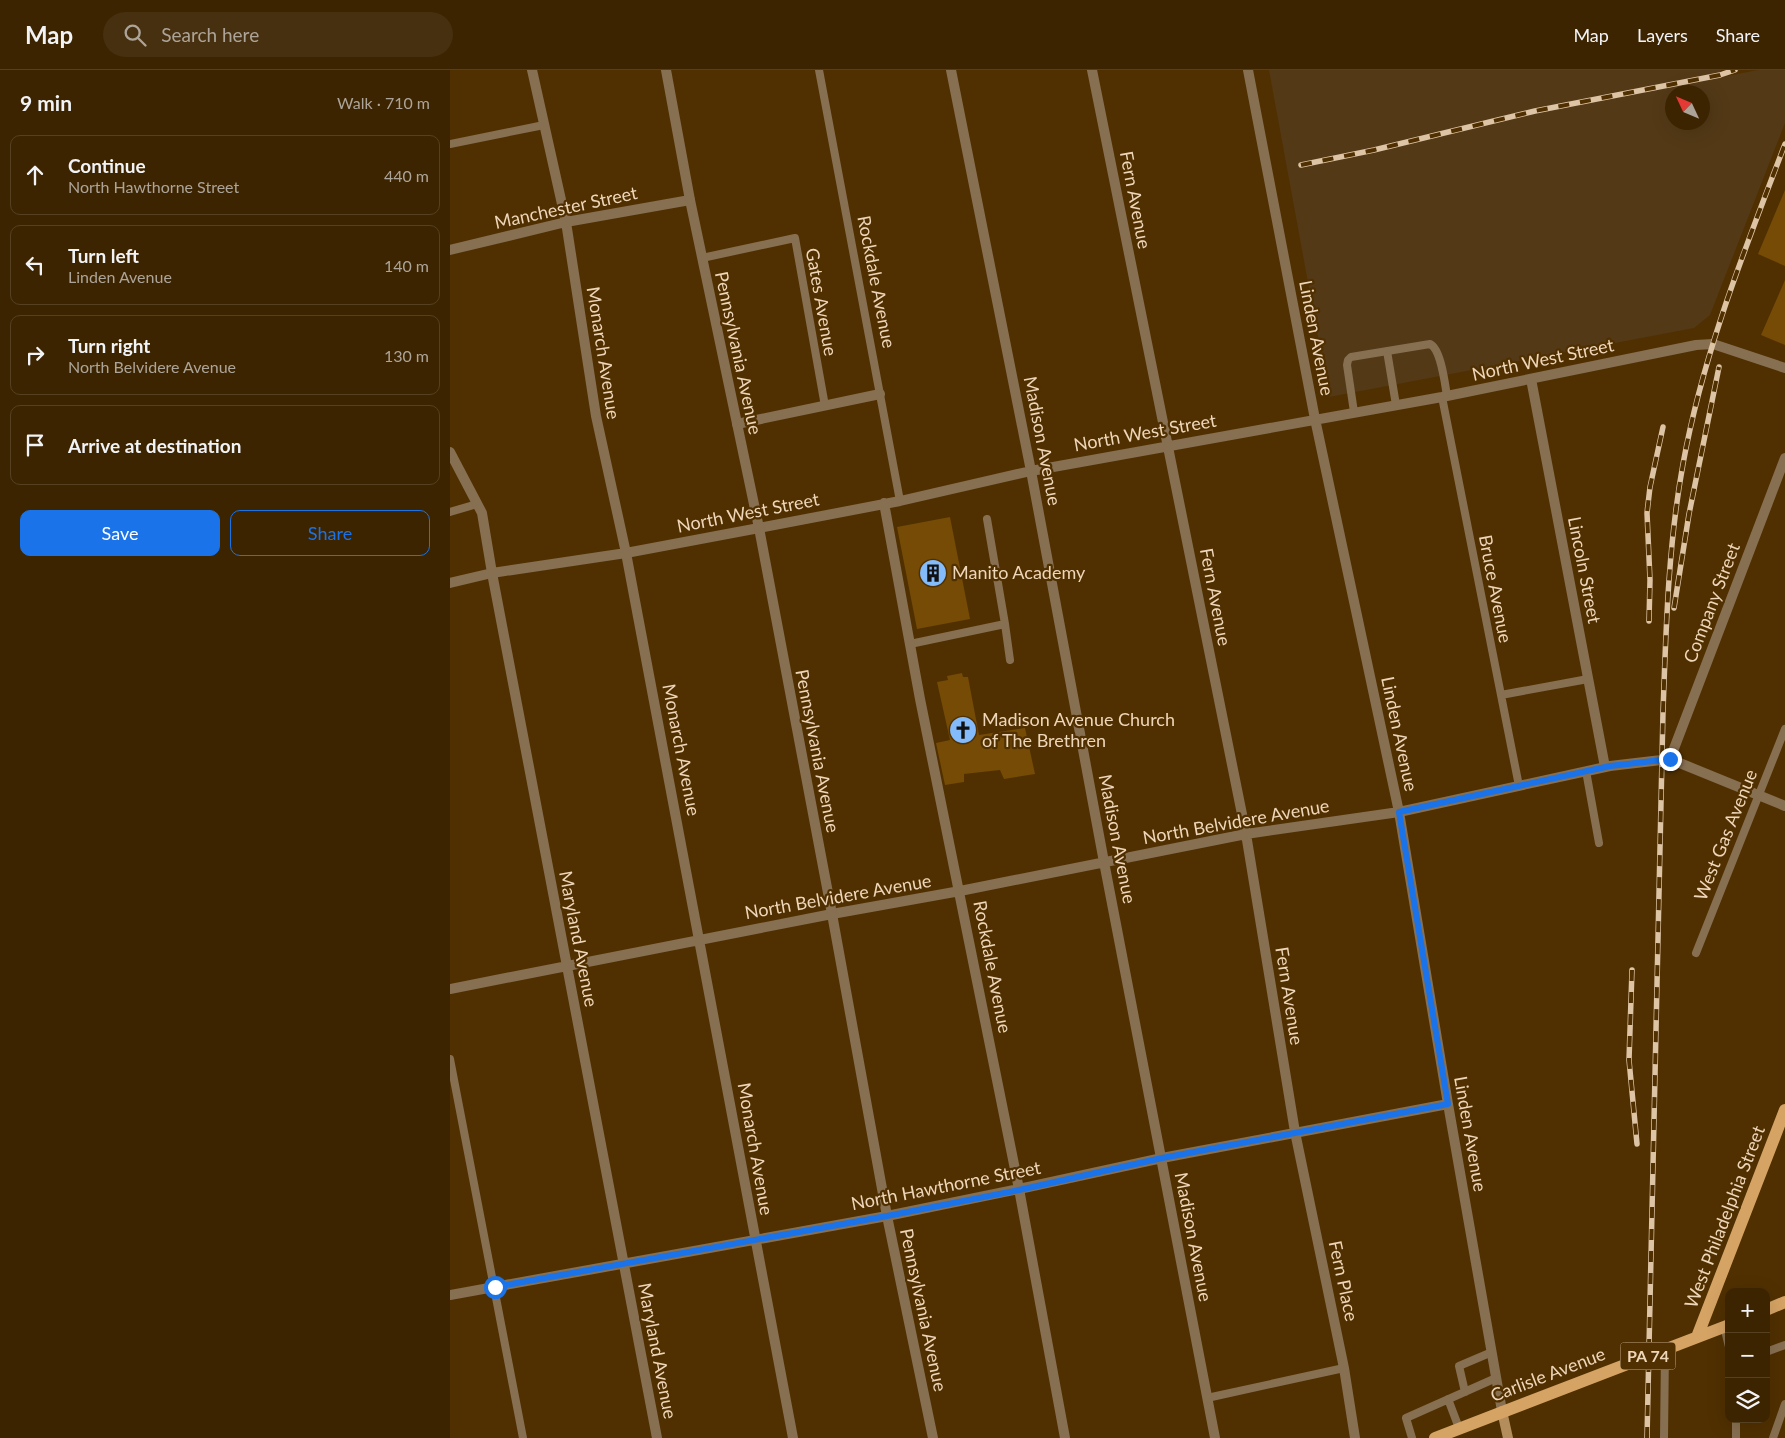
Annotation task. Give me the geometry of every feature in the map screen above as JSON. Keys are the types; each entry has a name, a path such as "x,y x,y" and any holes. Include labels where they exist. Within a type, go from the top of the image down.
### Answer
{"main road":[{"name":"West Philadelphia Street","path":"1697,1337 1785,1110"},
{"path":"1770,1308 1785,1302"},
{"name":"Carlisle Avenue","path":"1435,1438 1725,1326"},
{"name":"Linden Avenue","path":"1502,1411 1508,1438"}],"street":[{"name":"Monarch Avenue","path":"532,70 566,222 596,416 626,552 793,1438"},
{"name":"Pennsylvania Avenue","path":"666,70 690,200 758,528 832,914 887,1216 933,1438"},
{"name":"Madison Avenue","path":"951,70 1032,471 1104,862 1215,1438"},
{"name":"Fern Avenue","path":"1092,70 1246,834 1295,1132"},
{"name":"Linden Avenue","path":"1248,70 1315,419 1399,812 1502,1411"},
{"name":"Manchester Street","path":"450,250 566,222 690,200"},
{"name":"North West Street","path":"450,583 492,573 626,552 758,528 900,500 1032,471 1445,396 1705,344 1713,344 1785,368"},
{"name":"Lincoln Street","path":"1531,379 1605,767"},
{"path":"737,424 880,394"},
{"name":"Maryland Avenue","path":"450,452 482,513 657,1438"},
{"name":"Company Street","path":"1670,759 1785,458"},
{"name":"Rockdale Avenue","path":"884,503 910,644 1019,1190 1065,1438"},
{"name":"North Belvidere Avenue","path":"450,989 832,914 960,892 1246,834 1399,812 1605,767 1670,759 1785,806"},
{"name":"North Hawthorne Street","path":"450,1295 755,1238 887,1216 1019,1190 1162,1158 1448,1104"},
{"name":"Fern Place","path":"1295,1132 1344,1368 1355,1438"}],"lane":[{"name":"Rockdale Avenue","path":"819,70 900,500"},
{"path":"450,144 544,126"},
{"name":"Gates Avenue","path":"702,258 795,238 825,406"},
{"name":"Bruce Avenue","path":"1387,351 1430,344 1434,346 1438,353 1519,786"},
{"path":"1354,412 1348,360 1351,357 1387,351 1396,405"},
{"path":"450,512 478,504"},
{"path":"987,519 1010,660"},
{"path":"910,644 1005,624"},
{"path":"1501,695 1588,679"},
{"name":"West Gas Avenue","path":"1696,953 1785,729"},
{"path":"1586,771 1599,843"},
{"path":"450,1059 523,1438"},
{"path":"1770,1351 1785,1345"},
{"path":"1664,1438 1665,1350"},
{"path":"1466,1392 1459,1366 1492,1352"},
{"path":"1207,1398 1344,1368"},
{"path":"1412,1438 1406,1418 1496,1378"},
{"path":"1448,1399 1459,1428"},
{"path":"1773,1438 1785,1404"},
{"path":"1736,1423 1736,1438"}],"shaded area":[{"path":"1269,70 1721,70 1722,77 1758,70 1785,70 1785,123 1710,315 1694,328 1329,397"}],"building":[{"path":"1785,190 1785,266 1758,254"},
{"path":"1785,280 1785,345 1761,335"},
{"name":"Manito Academy","path":"950,517 970,619 917,629 897,527"},
{"name":"Madison Avenue Church of The Brethren","path":"962,673 963,677 968,677 979,735 1025,728 1035,774 1004,779 1000,770 964,774 964,782 945,785 936,743 950,740 937,682 948,680 947,676"}],"railway":[{"path":"1301,165 1374,150 1535,111 1720,75 1735,70"},
{"path":"1647,1438 1663,712 1668,588 1674,526 1683,464 1702,382 1726,302 1785,144"},
{"path":"1674,608 1689,514 1719,367"},
{"path":"1649,621 1650,580 1647,513 1650,487 1663,427"},
{"path":"1632,970 1629,1060 1637,1144"}],"place":[{"name":"Manito Academy","path":"933,573"},
{"name":"Madison Avenue Church of The Brethren","path":"963,730"}],"route":[{"path":"495,1287 755,1238 887,1216 1019,1190 1162,1158 1448,1104 1399,812 1610,766 1670,759"}]}
